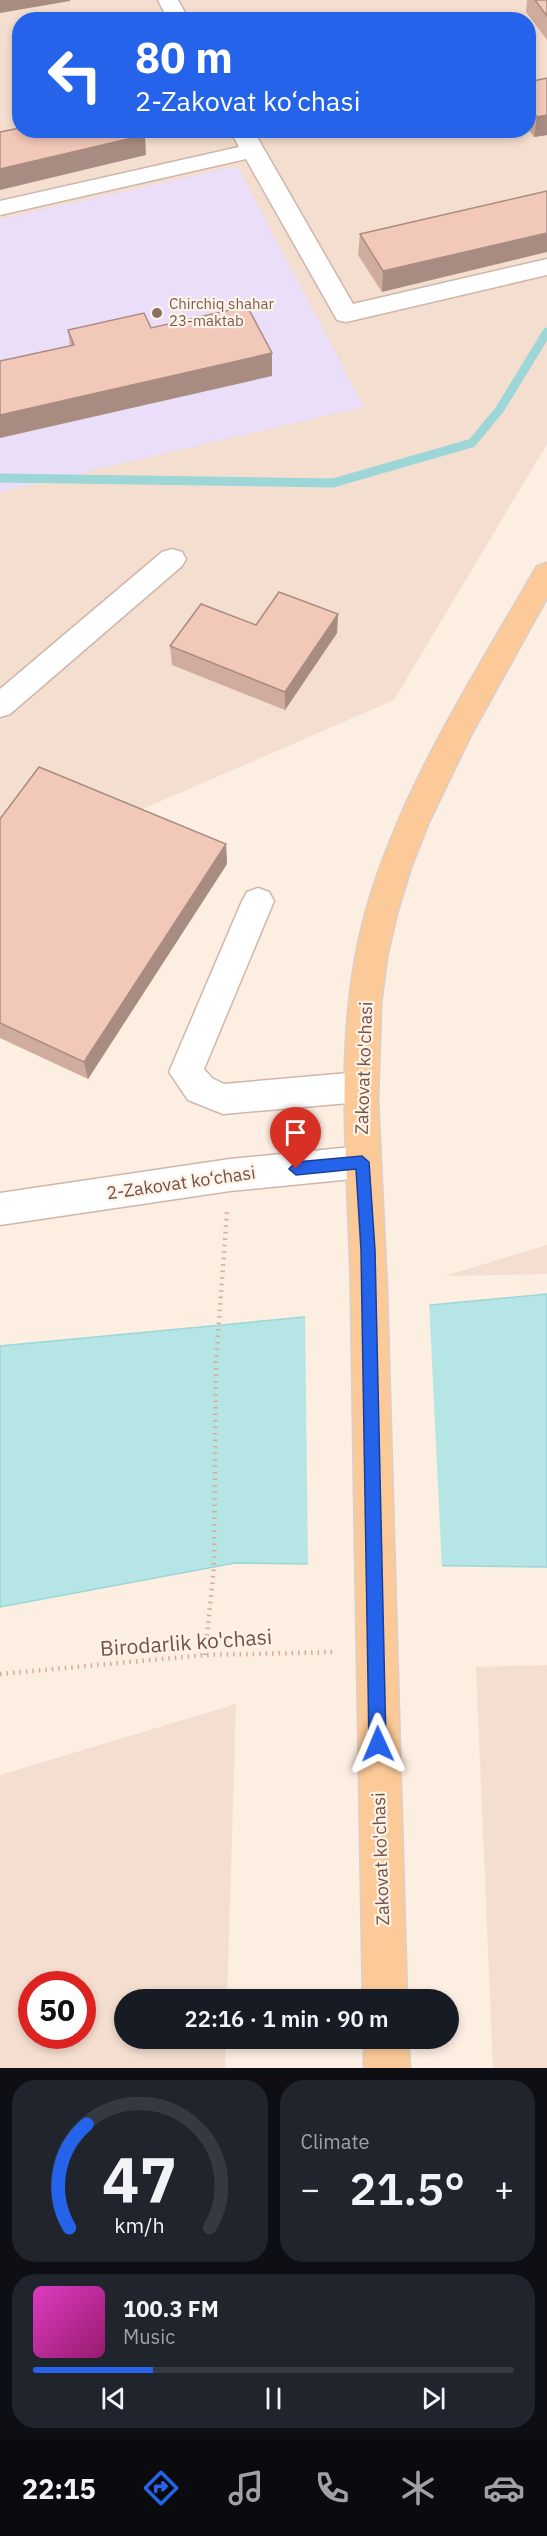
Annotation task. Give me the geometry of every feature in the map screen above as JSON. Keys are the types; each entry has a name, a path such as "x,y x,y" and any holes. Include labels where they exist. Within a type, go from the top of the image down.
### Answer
{"main road":[{"name":"Zakovat ko'chasi","path":"385,1989 375,1651 368,1250 360,1087 362,1025 369,968 381,912 399,858 446,758 547,573"},
{"path":"386,2049 387,2068"}],"street":[{"path":"0,208 247,141 346,314 547,267"},
{"path":"0,706 172,559"},
{"path":"258,901 186,1072 200,1089 223,1099 360,1087"},
{"name":"2-Zakovat ko‘chasi","path":"0,1209 230,1175 362,1162"}],"path":[{"path":"205,1655 214,1566 216,1362 230,1175"},
{"name":"Birodarlik ko'chasi","path":"0,1674 205,1655 375,1651"}],"shaded area":[{"path":"0,0 547,0 547,444 394,700 0,871"},
{"name":"Chirchiq shahar 23-maktab","path":"237,166 364,407 0,492 0,219"},
{"path":"547,1245 547,1274 445,1276"},
{"path":"547,1665 547,2068 493,2068 476,1667"},
{"path":"236,1704 227,1989 114,1989 114,2049 226,2049 225,2068 0,2068 0,1775"}],"water":[{"path":"547,1294 547,1567 235,1563 0,1607 0,1346"}],"pier":[{"path":"429,1300 442,1569 308,1567 305,1313"}],"building":[{"path":"535,0 547,0 547,16"},
{"path":"547,78 547,115 537,117 536,116 536,80"},
{"path":"12,130 12,138 132,138 0,169 0,132"},
{"path":"547,191 547,233 383,271 360,234"},
{"path":"247,306 272,353 0,415 0,361 74,345 68,330 144,313 151,328"},
{"path":"279,592 338,614 285,692 170,646 201,604 256,625"},
{"path":"39,767 226,844 84,1062 0,1023 0,819"}],"waterway":[{"path":"0,478 333,483 472,443 500,409 547,332"}],"place":[{"name":"Chirchiq shahar 23-maktab","path":"157,313"}],"route":[{"path":"296,1169 362,1162 368,1250 378,1744"}]}
